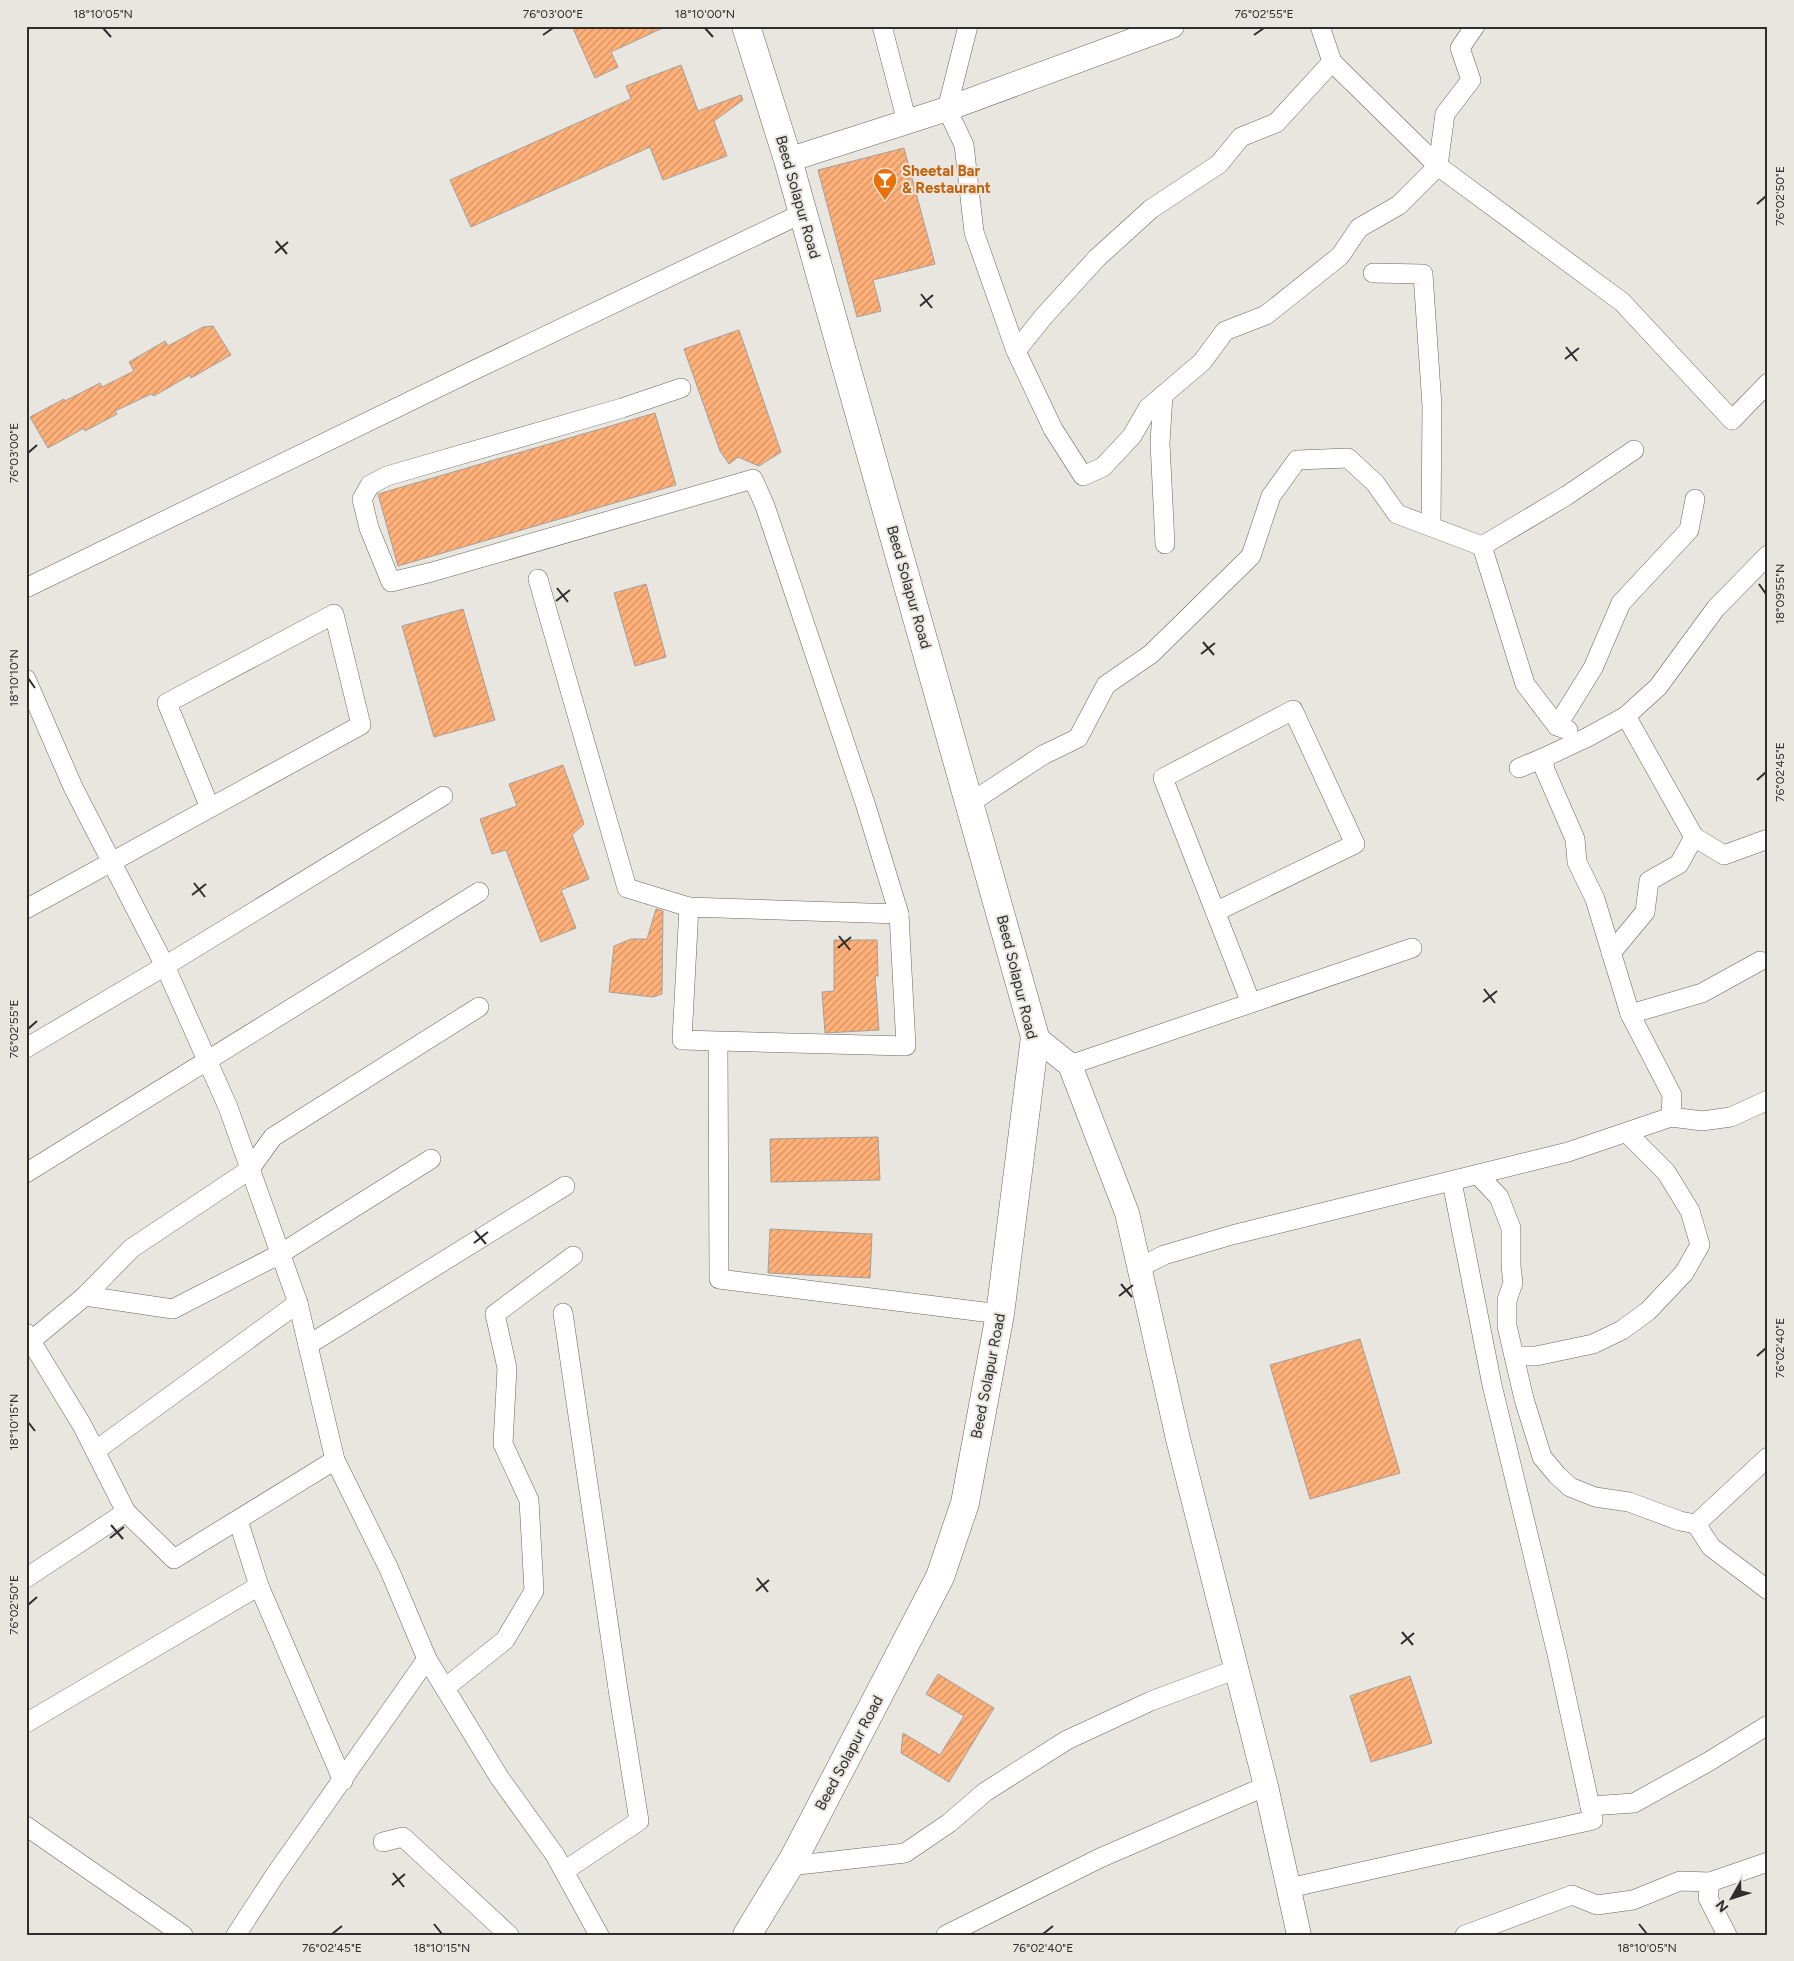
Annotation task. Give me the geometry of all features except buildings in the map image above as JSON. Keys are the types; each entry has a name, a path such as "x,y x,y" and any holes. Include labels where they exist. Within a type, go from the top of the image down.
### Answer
{"main road":[{"name":"Beed Solapur Road","path":"746,26 788,160 1035,1037 1000,1314 964,1503 940,1577 789,1866 747,1935"}],"street":[{"path":"882,26 907,122"},
{"path":"968,26 947,109 964,144 974,232 1016,351 1053,429 1083,476 1103,467 1132,436 1148,408 1202,362 1225,332 1266,315 1340,256 1359,228 1399,205 1438,166 1445,114 1471,80 1460,48 1475,26"},
{"path":"788,160 947,109 1172,26"},
{"path":"1320,26 1332,62 1438,166 1622,302 1732,420 1768,383"},
{"path":"1016,351 1044,316 1097,258 1151,210 1219,164 1241,137 1276,123 1332,62"},
{"path":"26,588 468,373 803,213"},
{"path":"1373,273 1423,274 1432,406 1431,526"},
{"path":"681,388 622,408 387,476 370,485 362,499 369,528 391,582 432,572 753,479 765,506 866,806 899,914 906,1046 682,1040 689,907"},
{"path":"1163,395 1160,443 1165,544"},
{"path":"1482,546 1566,496 1634,450"},
{"path":"970,802 1042,754 1078,738 1106,686 1151,654 1251,556 1271,496 1297,460 1348,458 1375,483 1397,514 1482,546"},
{"path":"1557,726 1593,668 1621,603 1689,530 1695,499"},
{"path":"1482,546 1525,684 1557,726 1588,737"},
{"path":"1519,768 1588,737 1626,716 1658,688 1716,608 1768,555"},
{"path":"538,579 627,888 689,907 899,914"},
{"path":"26,908 361,726 334,614 167,703 210,808"},
{"path":"26,679 73,787 165,966 228,1107 298,1303 335,1460 389,1569 427,1658 499,1777 555,1855 599,1935"},
{"path":"1215,912 1355,844 1293,710 1163,778 1215,912 1251,1003"},
{"path":"1626,716 1694,837 1724,856 1768,839"},
{"path":"1542,758 1545,770 1575,839 1577,862 1595,899 1630,1014 1672,1095 1672,1117"},
{"path":"26,1048 165,966 443,796"},
{"path":"1611,952 1645,912 1649,881 1680,864 1694,837"},
{"path":"26,1173 479,892"},
{"path":"1070,1066 1412,948"},
{"path":"1630,1014 1702,992 1760,961"},
{"path":"335,1460 174,1559 126,1512 82,1425 29,1336 85,1296 132,1248 249,1170 273,1136 479,1007"},
{"path":"1035,1037 1070,1066 1126,1213 1178,1439 1266,1786 1300,1935"},
{"path":"718,1042 719,1279 1000,1314"},
{"path":"1139,1268 1164,1255 1232,1235 1568,1152 1672,1117 1702,1120 1731,1117 1768,1100"},
{"path":"1514,1356 1536,1356 1593,1344 1622,1330 1648,1312 1660,1299 1684,1272 1700,1245 1690,1211 1666,1172 1627,1133"},
{"path":"85,1296 173,1309 280,1254 431,1159"},
{"path":"1478,1175 1499,1197 1511,1228 1510,1266 1514,1283 1507,1300 1507,1326 1524,1399 1542,1457 1570,1487 1595,1497 1629,1502 1680,1521 1696,1524 1711,1546 1768,1590"},
{"path":"1289,1888 1593,1820 1558,1654 1492,1385 1452,1182"},
{"path":"308,1345 565,1186"},
{"path":"445,1688 505,1640 534,1591 529,1500 503,1444 507,1368 495,1314 573,1256"},
{"path":"95,1451 298,1303"},
{"path":"563,1313 639,1821 564,1871"},
{"path":"1696,1524 1768,1457"},
{"path":"26,1578 126,1512"},
{"path":"238,1520 259,1586 343,1781"},
{"path":"26,1723 259,1586"},
{"path":"236,1935 275,1875 343,1781 427,1658"},
{"path":"789,1866 905,1853 949,1822 985,1792 1067,1740 1150,1701 1237,1669"},
{"path":"1590,1806 1634,1802 1708,1762 1768,1725"},
{"path":"946,1935 1100,1858 1266,1786"},
{"path":"26,1826 183,1935"},
{"path":"383,1842 404,1837 509,1935"},
{"path":"1465,1935 1572,1895 1597,1905 1633,1900 1680,1881 1710,1882 1768,1862"},
{"path":"1710,1882 1708,1898 1727,1935"}],"place":[{"name":"Sheetal Bar & Restaurant","path":"885,201"}]}
